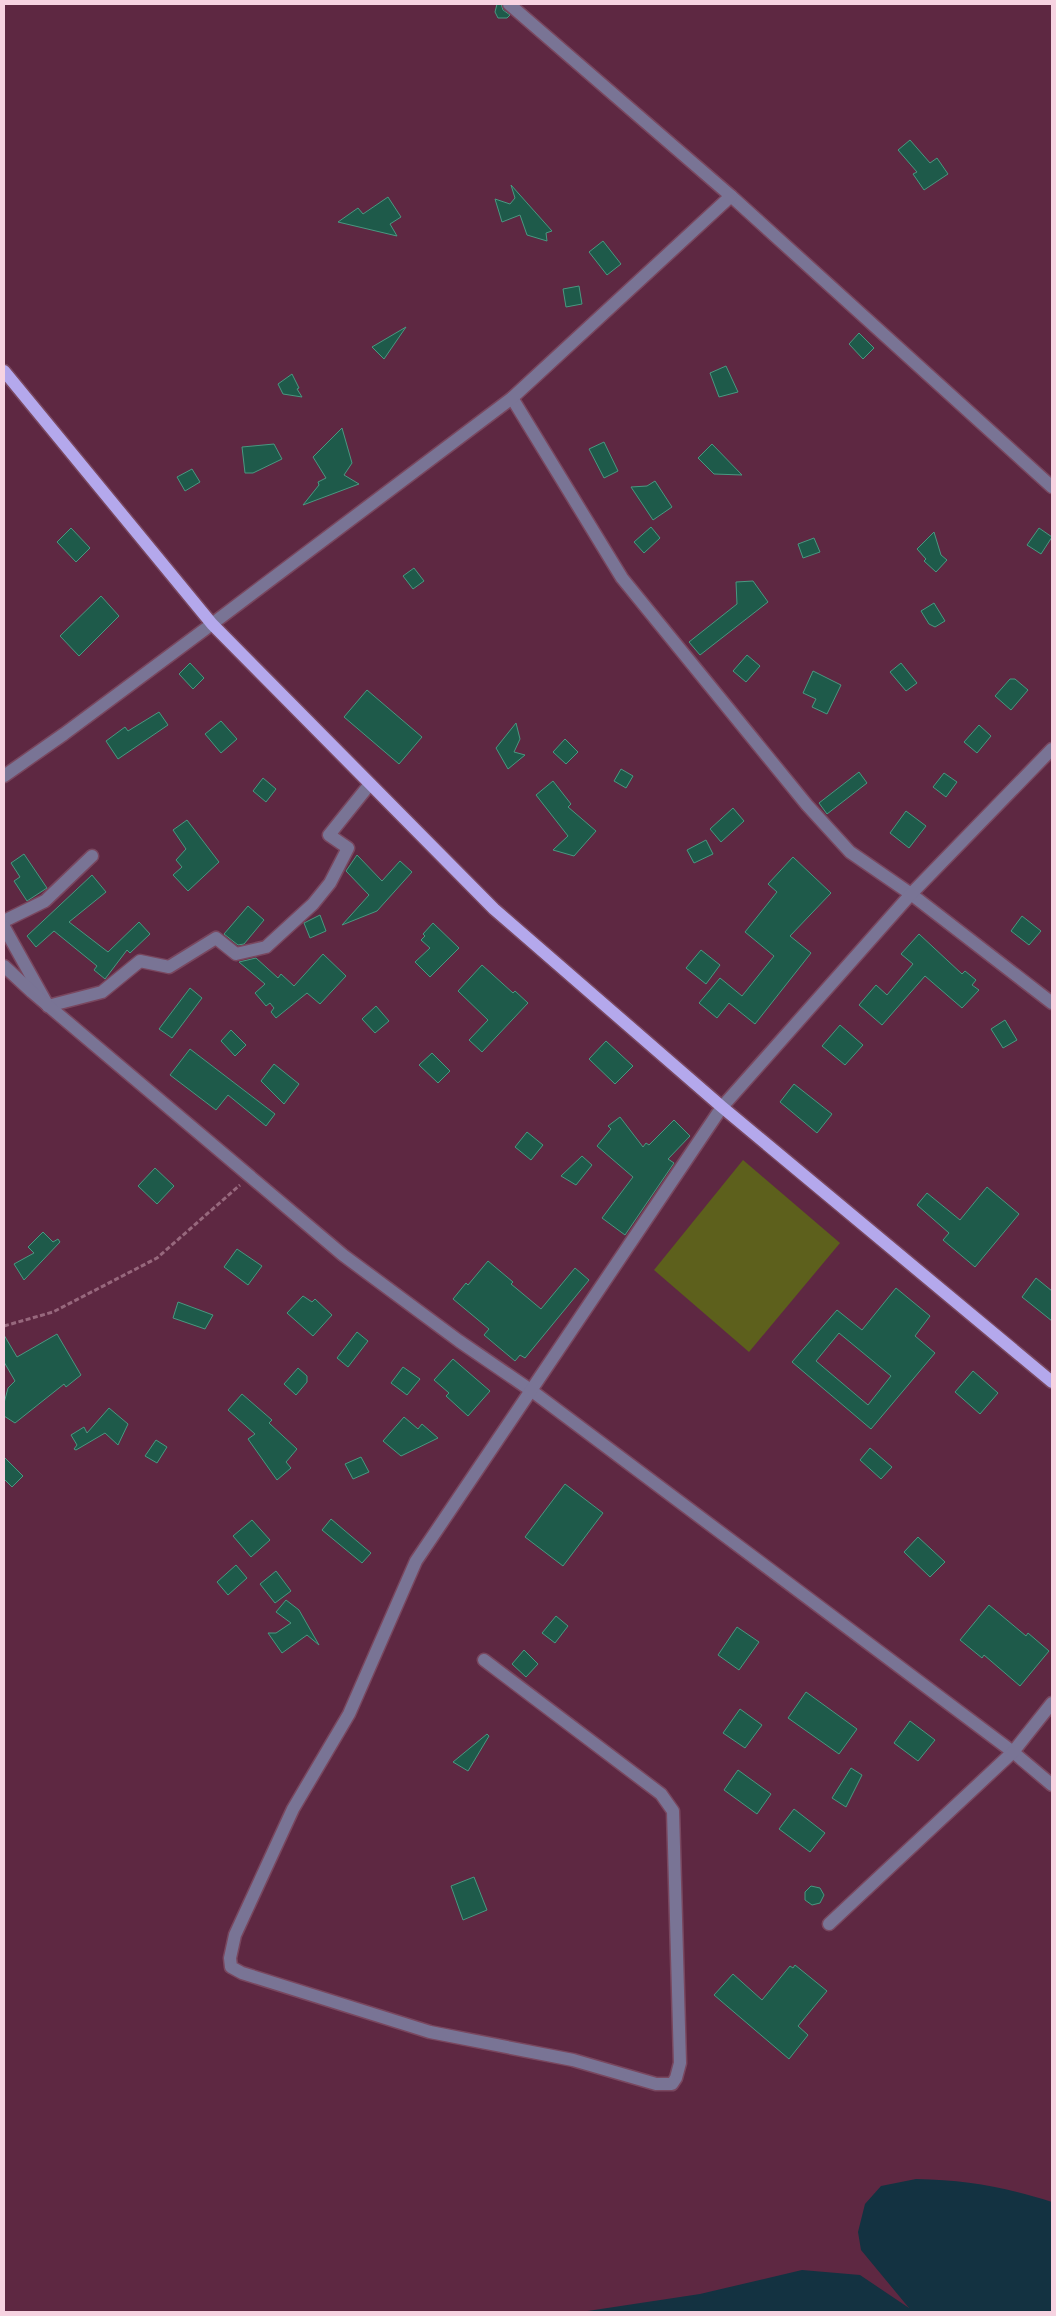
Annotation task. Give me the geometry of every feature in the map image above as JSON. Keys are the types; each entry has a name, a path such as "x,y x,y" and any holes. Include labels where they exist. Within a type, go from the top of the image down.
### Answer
{"main road":[{"path":"4,371 212,624 494,909 722,1107 1052,1382"}],"street":[{"path":"509,4 731,196 1052,487"},
{"path":"4,776 212,624 512,398 731,196"},
{"path":"512,398 622,578 791,786 850,852 911,894 1052,1003"},
{"path":"484,1660 661,1794 673,1811 680,2063 676,2078 672,2084 656,2084 573,2060 430,2032 242,1973 231,1967 230,1958 235,1935 293,1809 349,1714 416,1561 722,1107 911,894 1052,748"},
{"path":"48,1006 102,992 140,961 169,966 216,938 236,954 266,947 313,904 330,884 348,848 329,835 370,784"},
{"path":"4,920 46,901 92,856"},
{"path":"4,927 48,1006"},
{"path":"4,966 48,1006 344,1255 459,1341 532,1391 1013,1752 1052,1785"},
{"path":"829,1924 1013,1752 1052,1703"}],"path":[{"path":"4,1326 53,1312 157,1258 251,1176"}],"shaded area":[{"path":"743,1160 840,1243 749,1352 654,1270"}],"water":[{"path":"916,2179 985,2185 1052,2202 1052,2312 581,2312 700,2294 802,2270 860,2275 909,2308 861,2250 858,2232 865,2204 881,2186"}],"building":[{"path":"497,4 501,4 503,10 510,15 507,18 498,18 495,12"},
{"path":"910,140 930,163 937,158 948,174 924,190 913,174 917,172 898,150"},
{"path":"511,185 552,231 546,233 547,241 527,235 520,215 502,222 495,199 510,204 515,198"},
{"path":"388,197 401,217 390,224 397,236 338,222 358,208 363,214"},
{"path":"603,241 621,264 607,275 589,252"},
{"path":"579,286 582,304 566,307 563,289"},
{"path":"406,327 384,359 372,347"},
{"path":"859,333 874,348 863,359 849,344"},
{"path":"726,366 738,392 719,397 710,373"},
{"path":"292,374 302,397 283,394 278,384"},
{"path":"342,428 352,463 344,475 359,484 303,505 319,485 318,482 326,478 313,457"},
{"path":"604,442 618,471 604,478 589,449"},
{"path":"274,444 282,459 253,473 245,473 242,447"},
{"path":"712,444 742,475 714,474 698,458"},
{"path":"192,469 200,482 185,491 177,477"},
{"path":"655,481 672,507 653,520 631,487 647,486"},
{"path":"651,527 660,538 644,553 634,542"},
{"path":"71,528 90,548 76,562 57,542"},
{"path":"1039,528 1052,537 1041,554 1027,545"},
{"path":"934,532 941,555 947,560 936,572 924,561 926,559 917,549"},
{"path":"814,538 820,552 803,558 798,544"},
{"path":"414,568 424,581 413,589 403,576"},
{"path":"753,581 768,602 700,655 689,642 737,604 736,582"},
{"path":"101,596 119,616 79,656 60,636"},
{"path":"934,603 945,621 935,627 929,624 921,611"},
{"path":"747,655 760,666 746,682 733,671"},
{"path":"190,663 204,678 193,689 179,674"},
{"path":"901,663 917,683 906,691 890,672"},
{"path":"813,671 841,685 827,714 812,707 816,699 803,693"},
{"path":"1010,679 1015,679 1028,690 1011,710 995,696"},
{"path":"367,690 422,737 399,764 344,717"},
{"path":"159,712 168,725 118,759 106,741 125,727 128,731"},
{"path":"221,721 237,739 221,753 205,734"},
{"path":"516,723 520,739 514,752 525,755 508,769 496,748"},
{"path":"979,725 991,736 977,753 964,742"},
{"path":"565,739 578,752 566,764 553,752"},
{"path":"621,769 633,776 626,788 614,781"},
{"path":"859,772 867,783 827,814 819,803"},
{"path":"944,773 957,782 946,797 933,787"},
{"path":"263,778 276,789 266,802 253,791"},
{"path":"553,781 571,804 568,807 596,831 574,856 553,850 568,836 536,795"},
{"path":"733,808 744,821 721,842 710,829"},
{"path":"906,811 926,826 909,848 890,833"},
{"path":"187,820 219,862 188,891 173,875 182,867 176,860 186,849 173,830"},
{"path":"706,840 713,854 694,863 687,850"},
{"path":"24,854 47,888 27,901 14,881 20,877 11,863"},
{"path":"357,855 382,881 400,861 412,872 377,911 342,925 369,895 346,871"},
{"path":"793,857 831,893 790,936 811,953 755,1024 729,1003 717,1018 699,1003 720,978 742,996 774,956 745,932 777,892 768,884"},
{"path":"92,875 106,892 69,922 108,952 139,922 150,934 130,953 127,950 105,979 94,970 97,966 54,931 36,947 27,936"},
{"path":"248,906 264,920 244,944 238,945 224,934"},
{"path":"320,915 326,931 310,938 304,923"},
{"path":"1022,916 1041,931 1029,945 1011,931"},
{"path":"433,923 459,948 430,977 415,962 430,948 421,940 425,936 423,934"},
{"path":"919,934 962,974 965,971 976,980 972,985 979,990 962,1008 925,976 882,1025 859,1005 876,985 887,995 913,964 901,954"},
{"path":"701,950 720,965 706,984 686,968"},
{"path":"323,954 346,976 320,1004 307,993 276,1018 271,1012 274,1008 270,1003 266,1006 255,993 265,984 239,962 256,958 278,978 281,974 294,986"},
{"path":"482,965 513,993 515,991 528,1003 482,1052 469,1040 488,1020 458,991"},
{"path":"190,988 202,998 172,1038 159,1029"},
{"path":"376,1006 389,1021 375,1033 362,1019"},
{"path":"1005,1020 1017,1040 1003,1048 991,1029"},
{"path":"840,1025 863,1045 845,1065 822,1046"},
{"path":"231,1030 246,1045 235,1056 221,1041"},
{"path":"606,1041 633,1066 615,1084 589,1059"},
{"path":"190,1049 275,1114 266,1126 228,1095 216,1110 170,1075"},
{"path":"432,1053 450,1071 438,1083 419,1065"},
{"path":"274,1064 299,1084 284,1104 261,1081"},
{"path":"794,1084 832,1114 817,1133 780,1102"},
{"path":"620,1117 643,1147 646,1143 649,1145 674,1120 690,1136 668,1159 674,1163 625,1235 602,1218 633,1177 597,1146 611,1129 608,1126"},
{"path":"527,1132 543,1145 531,1160 515,1147"},
{"path":"582,1156 592,1165 576,1185 561,1176"},
{"path":"155,1168 174,1186 157,1204 138,1186"},
{"path":"987,1187 1019,1214 975,1267 943,1240 949,1233 917,1205 927,1193 960,1220"},
{"path":"43,1232 53,1242 58,1239 60,1242 24,1280 14,1264 34,1253 28,1247"},
{"path":"237,1249 262,1266 248,1285 224,1267"},
{"path":"488,1261 513,1282 511,1284 541,1309 575,1268 589,1280 525,1358 520,1355 515,1361 484,1335 489,1329 453,1299 466,1283 468,1285"},
{"path":"1036,1278 1052,1291 1052,1321 1022,1297"},
{"path":"896,1288 930,1316 915,1336 935,1353 871,1429 792,1362 837,1310 862,1330","holes":["839,1333 891,1376 868,1405 816,1361"]},
{"path":"303,1296 312,1302 315,1299 332,1315 313,1336 287,1313"},
{"path":"178,1302 213,1315 205,1329 173,1318"},
{"path":"357,1332 368,1341 348,1367 337,1358"},
{"path":"57,1334 81,1375 66,1387 64,1384 15,1423 4,1416 4,1403 8,1388 15,1381 4,1362 4,1335 17,1357"},
{"path":"453,1359 490,1391 468,1416 446,1396 449,1393 434,1380"},
{"path":"403,1367 420,1379 407,1395 391,1383"},
{"path":"298,1368 307,1376 307,1382 296,1395 284,1384"},
{"path":"973,1371 998,1393 980,1414 955,1392"},
{"path":"242,1394 272,1420 269,1423 297,1449 286,1462 291,1468 277,1480 248,1439 255,1434 228,1410"},
{"path":"109,1408 128,1424 118,1445 105,1433 76,1450 74,1449 77,1445 71,1435 84,1427 87,1433"},
{"path":"404,1417 418,1429 422,1424 438,1438 401,1456 383,1441"},
{"path":"156,1440 167,1447 157,1463 145,1456"},
{"path":"870,1448 892,1467 881,1479 860,1460"},
{"path":"4,1457 23,1476 12,1487 4,1479"},
{"path":"361,1457 369,1472 353,1479 345,1464"},
{"path":"565,1484 603,1513 563,1566 525,1537"},
{"path":"331,1519 371,1553 362,1563 322,1530"},
{"path":"252,1520 270,1540 251,1557 233,1536"},
{"path":"918,1537 945,1562 930,1577 904,1552"},
{"path":"236,1565 247,1578 228,1595 217,1582"},
{"path":"276,1571 291,1591 275,1603 260,1584"},
{"path":"286,1600 299,1610 319,1645 307,1635 282,1653 268,1633 276,1633 291,1623 276,1612"},
{"path":"989,1605 1026,1636 1028,1633 1049,1651 1020,1686 984,1655 982,1658 960,1640"},
{"path":"556,1616 568,1626 555,1643 542,1633"},
{"path":"737,1627 759,1642 739,1670 718,1655"},
{"path":"524,1650 538,1664 526,1677 512,1664"},
{"path":"806,1692 857,1729 839,1754 788,1718"},
{"path":"740,1709 762,1725 745,1748 723,1733"},
{"path":"910,1721 935,1740 918,1761 894,1743"},
{"path":"487,1734 489,1736 468,1771 453,1762"},
{"path":"851,1768 862,1775 846,1807 832,1798"},
{"path":"738,1770 771,1794 757,1814 724,1790"},
{"path":"794,1809 825,1833 810,1852 779,1829"},
{"path":"474,1877 487,1910 463,1920 451,1886"},
{"path":"811,1886 820,1888 824,1895 820,1903 812,1905 805,1900 805,1892"},
{"path":"795,1965 827,1991 798,2026 808,2035 789,2059 714,1995 733,1974 762,2000 790,1966 793,1968"}]}
